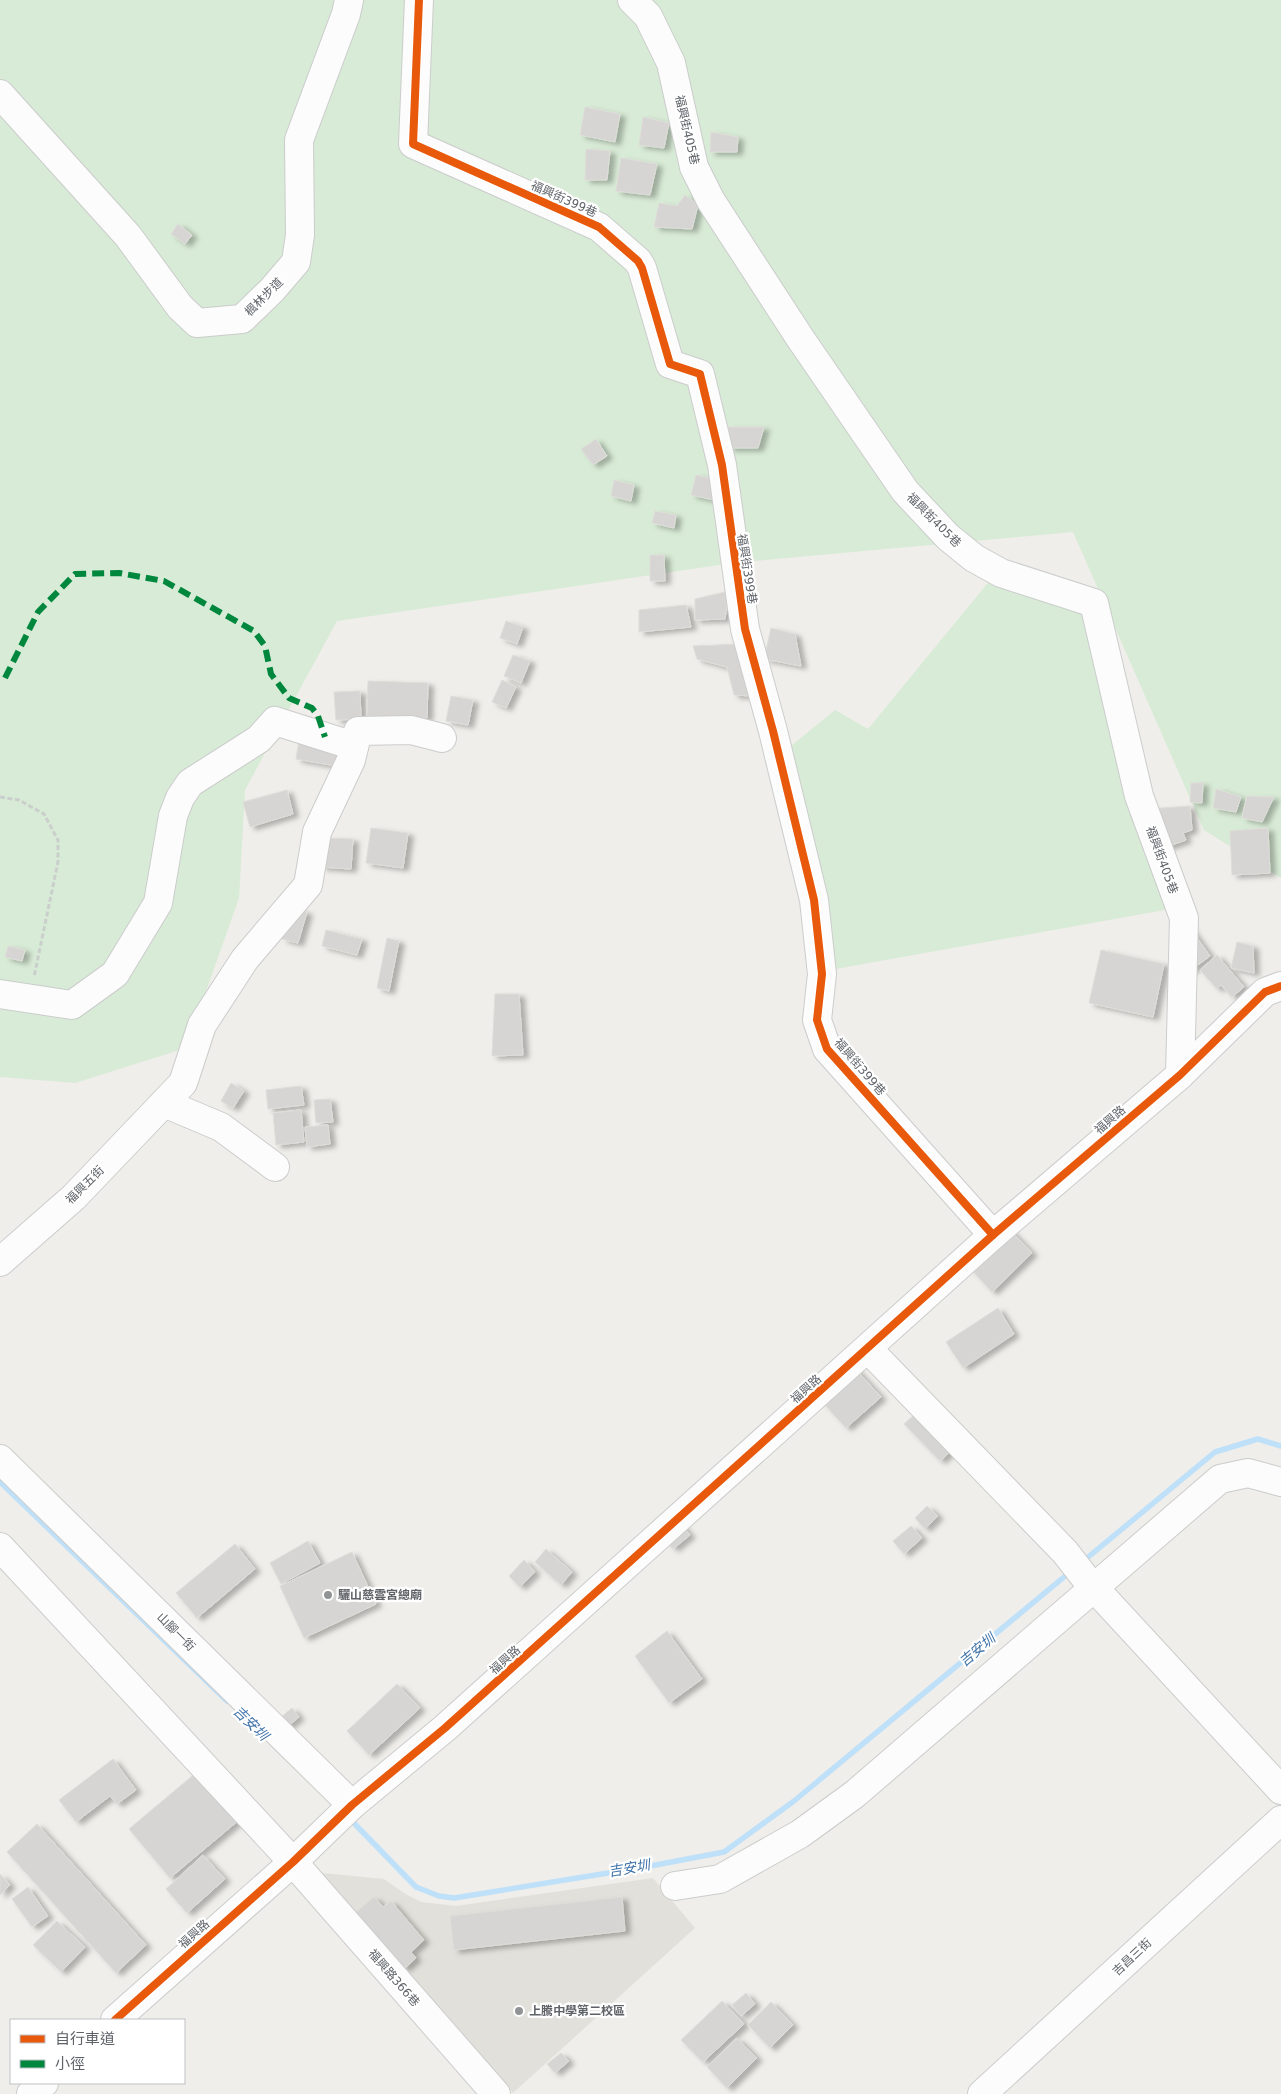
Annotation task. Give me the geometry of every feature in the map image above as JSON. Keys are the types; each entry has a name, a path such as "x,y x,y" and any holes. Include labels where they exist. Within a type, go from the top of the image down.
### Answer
{"street":[{"name":"楓林步道","path":"0,94 128,236 180,307 197,323 242,319 272,290 296,262 300,235 299,140 349,0"},
{"name":"福興街399巷","path":"419,0 413,144 599,227 638,261 642,268 670,364 700,374 722,465 745,629 778,749 814,900 822,974 817,1020 820,1033 827,1049 942,1175 993,1235"},
{"name":"福興街405巷","path":"632,0 648,16 671,63 694,167 711,202 800,338 905,491 948,537 974,558 1001,572 1094,603 1139,796 1184,918 1180,1075"},
{"path":"0,994 72,1005 115,974 158,903 173,816 180,798 190,783 259,739 275,721 354,746 358,731 411,730 442,738"},
{"name":"福興五街","path":"0,1262 74,1197 183,1083 202,1026 245,959 308,885 317,832 352,760 354,746"},
{"name":"福興路","path":"115,2019 293,1862 344,1813 445,1728 993,1235 1180,1075 1265,992 1281,986"},
{"path":"164,1103 221,1126 275,1167"},
{"path":"868,1349 1065,1552 1090,1583 1281,1790"},
{"name":"山腳一街","path":"0,1459 344,1813"},
{"path":"675,1886 720,1880 800,1834 855,1794 1090,1583 1220,1478 1248,1473 1281,1482"},
{"name":"福興路366巷","path":"0,1547 293,1862 496,2094"},
{"name":"吉昌三街","path":"982,2094 1281,1820"},
{"path":"32,2094 43,2084"}],"path":[{"path":"0,797 19,800 44,814 58,840 58,862 30,998"}],"shaded area":[{"name":"上騰中學第二校區","path":"302,1871 384,1879 407,1895 422,1902 456,1906 653,1878 695,1928 513,2093"}],"green space":[{"path":"0,0 1281,0 1281,878 1204,830 1073,532 733,563 337,621 245,790 239,898 186,1048 75,1083 0,1077"},
{"path":"991,579 1070,602 1091,619 1124,796 1170,909 830,970 786,750 835,710 868,729"}],"building":[{"path":"585,107 620,114 615,142 580,135"},
{"path":"643,117 669,123 664,148 639,145"},
{"path":"711,132 738,137 737,152 710,152"},
{"path":"586,149 610,151 607,180 585,180"},
{"path":"621,158 657,164 650,195 616,191"},
{"path":"685,195 698,205 692,229 654,227 659,203 677,206"},
{"path":"178,224 192,235 185,244 171,234"},
{"path":"728,427 764,427 758,448 729,448"},
{"path":"596,439 607,456 593,465 581,449"},
{"path":"696,475 719,480 714,500 691,495"},
{"path":"614,480 634,485 631,501 611,496"},
{"path":"655,511 676,515 674,528 652,523"},
{"path":"650,555 664,555 665,581 650,581"},
{"path":"729,591 725,619 695,620 695,599"},
{"path":"686,605 691,627 639,632 639,610"},
{"path":"506,621 523,627 517,644 500,638"},
{"path":"771,628 795,634 801,666 764,659"},
{"path":"740,644 752,696 734,695 727,667 697,659 693,646"},
{"path":"513,655 530,661 521,683 504,676"},
{"path":"502,680 516,687 506,708 492,702"},
{"path":"368,681 428,683 427,718 367,716"},
{"path":"360,691 361,719 336,720 334,692"},
{"path":"451,696 473,700 468,725 446,721"},
{"path":"299,740 345,748 342,767 296,759"},
{"path":"1191,783 1203,783 1202,803 1190,802"},
{"path":"1216,789 1241,797 1236,812 1213,808"},
{"path":"287,790 293,814 250,827 243,802"},
{"path":"1247,796 1274,797 1262,822 1242,818"},
{"path":"1190,806 1192,830 1183,833 1186,840 1163,848 1148,809"},
{"path":"371,828 408,833 403,868 366,863"},
{"path":"1268,828 1270,873 1232,875 1230,831"},
{"path":"323,838 353,839 351,869 321,867"},
{"path":"291,908 307,912 298,943 282,939"},
{"path":"1188,925 1210,956 1187,973"},
{"path":"326,930 362,939 357,955 322,946"},
{"path":"387,938 399,941 389,991 377,988"},
{"path":"1237,942 1253,946 1254,973 1231,968"},
{"path":"8,946 25,950 22,961 5,957"},
{"path":"1101,950 1164,964 1153,1017 1089,1003"},
{"path":"1217,955 1244,987 1232,997 1221,985 1217,989 1200,970"},
{"path":"495,994 519,994 523,1055 492,1056"},
{"path":"231,1083 244,1091 233,1108 221,1101"},
{"path":"301,1086 304,1105 268,1109 266,1090"},
{"path":"330,1099 333,1122 316,1123 314,1100"},
{"path":"301,1110 304,1142 276,1145 273,1113"},
{"path":"328,1125 330,1144 307,1147 305,1127"},
{"path":"1009,1229 1032,1253 992,1292 969,1267"},
{"path":"998,1308 1014,1334 963,1368 946,1342"},
{"path":"851,1364 881,1397 846,1428 817,1396"},
{"path":"916,1413 952,1450 940,1461 904,1424"},
{"path":"927,1506 938,1516 925,1529 915,1518"},
{"path":"679,1522 690,1535 673,1549 662,1536"},
{"path":"911,1526 922,1538 904,1554 893,1541"},
{"path":"308,1541 320,1563 281,1584 270,1563"},
{"path":"235,1544 255,1569 197,1618 176,1593"},
{"path":"546,1549 572,1572 561,1585 535,1562"},
{"name":"驪山慈雲宮總廟","path":"352,1552 376,1604 304,1638 280,1586"},
{"path":"524,1560 535,1572 520,1587 509,1576"},
{"path":"667,1631 702,1679 669,1703 635,1656"},
{"path":"397,1684 420,1708 369,1755 347,1731"},
{"path":"292,1708 299,1717 287,1727 280,1718"},
{"path":"113,1759 136,1790 117,1804 110,1796 76,1822 59,1800"},
{"path":"198,1771 239,1820 170,1878 129,1829"},
{"path":"37,1824 146,1945 116,1973 7,1852"},
{"path":"203,1855 225,1879 187,1913 166,1889"},
{"path":"0,1874 10,1885 0,1895"},
{"path":"28,1887 48,1916 32,1927 12,1899"},
{"path":"374,1897 383,1907 391,1901 424,1940 411,1952 416,1958 404,1969 355,1913"},
{"path":"622,1897 625,1931 454,1950 450,1916"},
{"path":"57,1921 85,1947 61,1972 33,1945"},
{"path":"746,1993 755,2004 741,2016 732,2005"},
{"path":"722,2001 744,2024 703,2062 681,2040"},
{"path":"771,2002 793,2025 770,2048 748,2025"},
{"path":"737,2038 757,2058 727,2088 707,2067"},
{"path":"561,2053 569,2061 555,2073 547,2064"}],"waterway":[{"name":"吉安圳","path":"1081,1563 1215,1452 1258,1439 1281,1446"},
{"name":"吉安圳","path":"0,1482 227,1701"},
{"name":"吉安圳","path":"349,1818 416,1887 439,1896 454,1898 645,1867 724,1852 794,1801 1070,1572"}],"marked path":[{"path":"5,678 38,612 75,574 119,573 164,581 254,631 265,646 271,674 289,698 312,708 318,716 325,737"}],"cycle path":[{"path":"419,0 413,144 599,227 638,261 642,268 670,364 700,374 722,465 745,629 773,731 814,900 822,974 817,1020 827,1049 993,1235"},
{"path":"116,2019 293,1862 352,1805 445,1728 993,1235 1180,1075 1265,992 1281,986"}],"place":[{"name":"驪山慈雲宮總廟","path":"328,1595"},
{"name":"上騰中學第二校區","path":"519,2011"}]}
